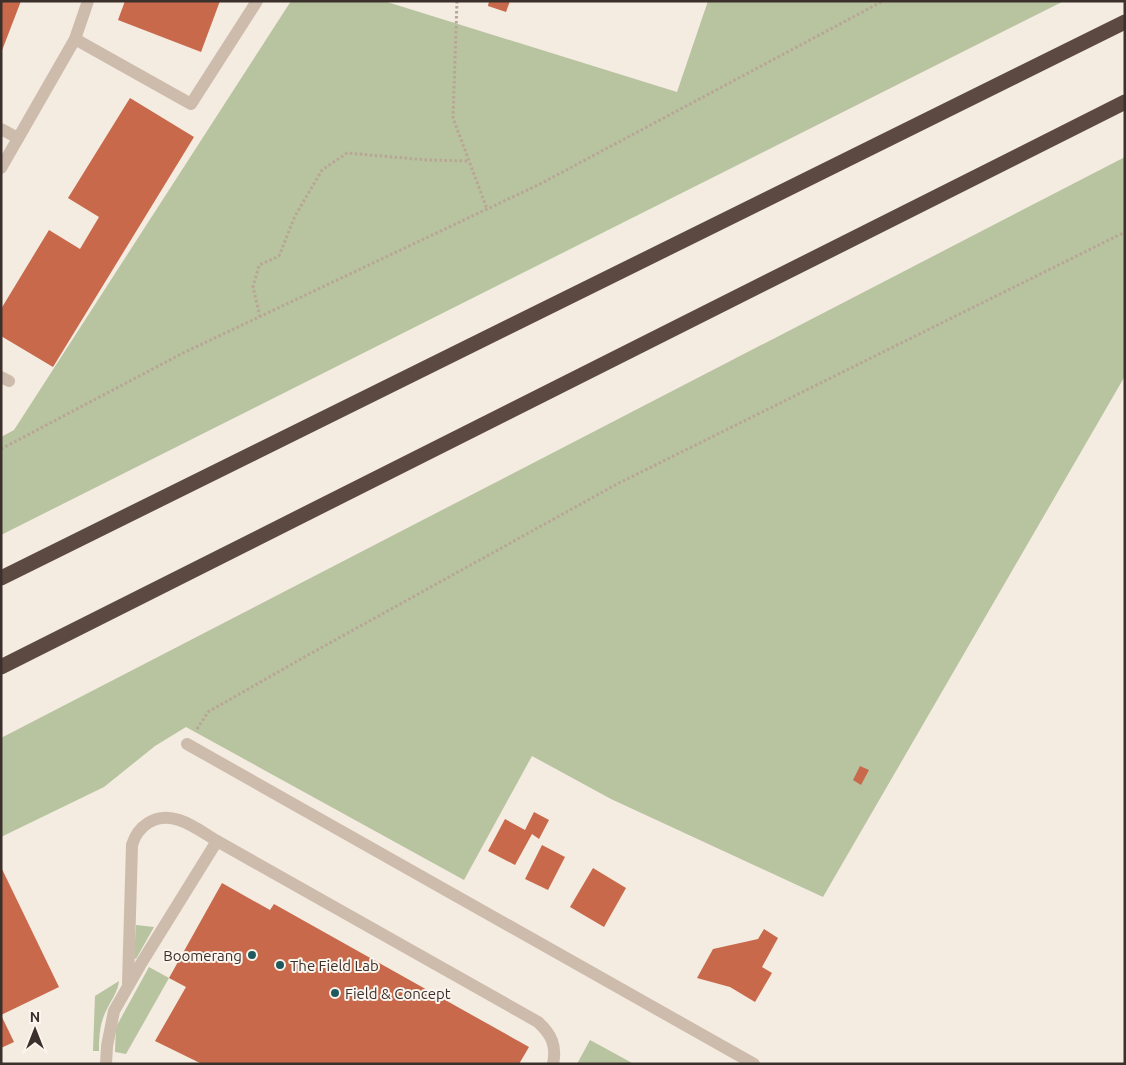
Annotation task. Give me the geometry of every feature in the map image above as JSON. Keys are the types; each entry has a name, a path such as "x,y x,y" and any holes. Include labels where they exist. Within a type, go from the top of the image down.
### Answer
{"highway":[{"path":"1,578 1125,22"},
{"path":"1,667 1125,102"}],"street":[{"path":"1,168 75,39 88,1"},
{"path":"75,39 191,104 257,1"},
{"path":"1,130 18,138"},
{"path":"187,744 754,1064"},
{"path":"128,985 132,845 134,837 144,826 154,819 166,817 181,820 538,1022 549,1032 553,1041 555,1055 553,1064"},
{"path":"106,1064 107,1046 114,1011 217,841"}],"path":[{"path":"457,1 453,118 487,209"},
{"path":"1,449 183,353 540,184 883,1"},
{"path":"260,317 253,288 259,265 279,256 295,216 322,170 347,153 427,160 469,161"},
{"path":"187,744 208,712 609,489 1125,232"}],"green space":[{"path":"291,1 384,1 677,92 708,1 1064,1 1,535 1,437 14,430"},
{"path":"1125,157 1125,376 823,897 611,799 532,756 464,880 186,727 155,746 104,787 1,837 1,738"},
{"path":"136,925 154,927 136,959 134,958"},
{"path":"149,967 169,978 126,1054 115,1052 116,1027"},
{"path":"119,981 116,992 105,1012 100,1034 99,1051 93,1051 95,996"},
{"path":"590,1040 634,1064 577,1064"}],"building":[{"path":"1,1 21,1 1,53"},
{"path":"125,1 220,1 201,52 118,20"},
{"path":"489,1 510,1 506,12 488,6"},
{"path":"130,98 194,137 53,367 1,336 1,309 49,230 80,249 99,217 68,198"},
{"path":"860,766 869,770 861,785 853,780"},
{"path":"534,812 549,820 539,839 532,834 515,865 488,851 505,819 525,830"},
{"path":"542,845 565,857 548,890 525,879"},
{"path":"1,867 59,987 1,1015"},
{"path":"593,868 626,888 604,927 570,907"},
{"name":"The Field Lab","path":"222,883 270,910 274,904 529,1047 519,1064 202,1064 155,1041 186,987 169,978"},
{"path":"764,929 778,938 762,967 772,973 755,1002 730,987 697,978 713,949 758,939"},
{"path":"1,1015 14,1042 1,1048"}],"place":[{"name":"Boomerang","path":"252,955"},
{"name":"The Field Lab","path":"280,965"},
{"name":"Field & Concept","path":"335,993"}]}
